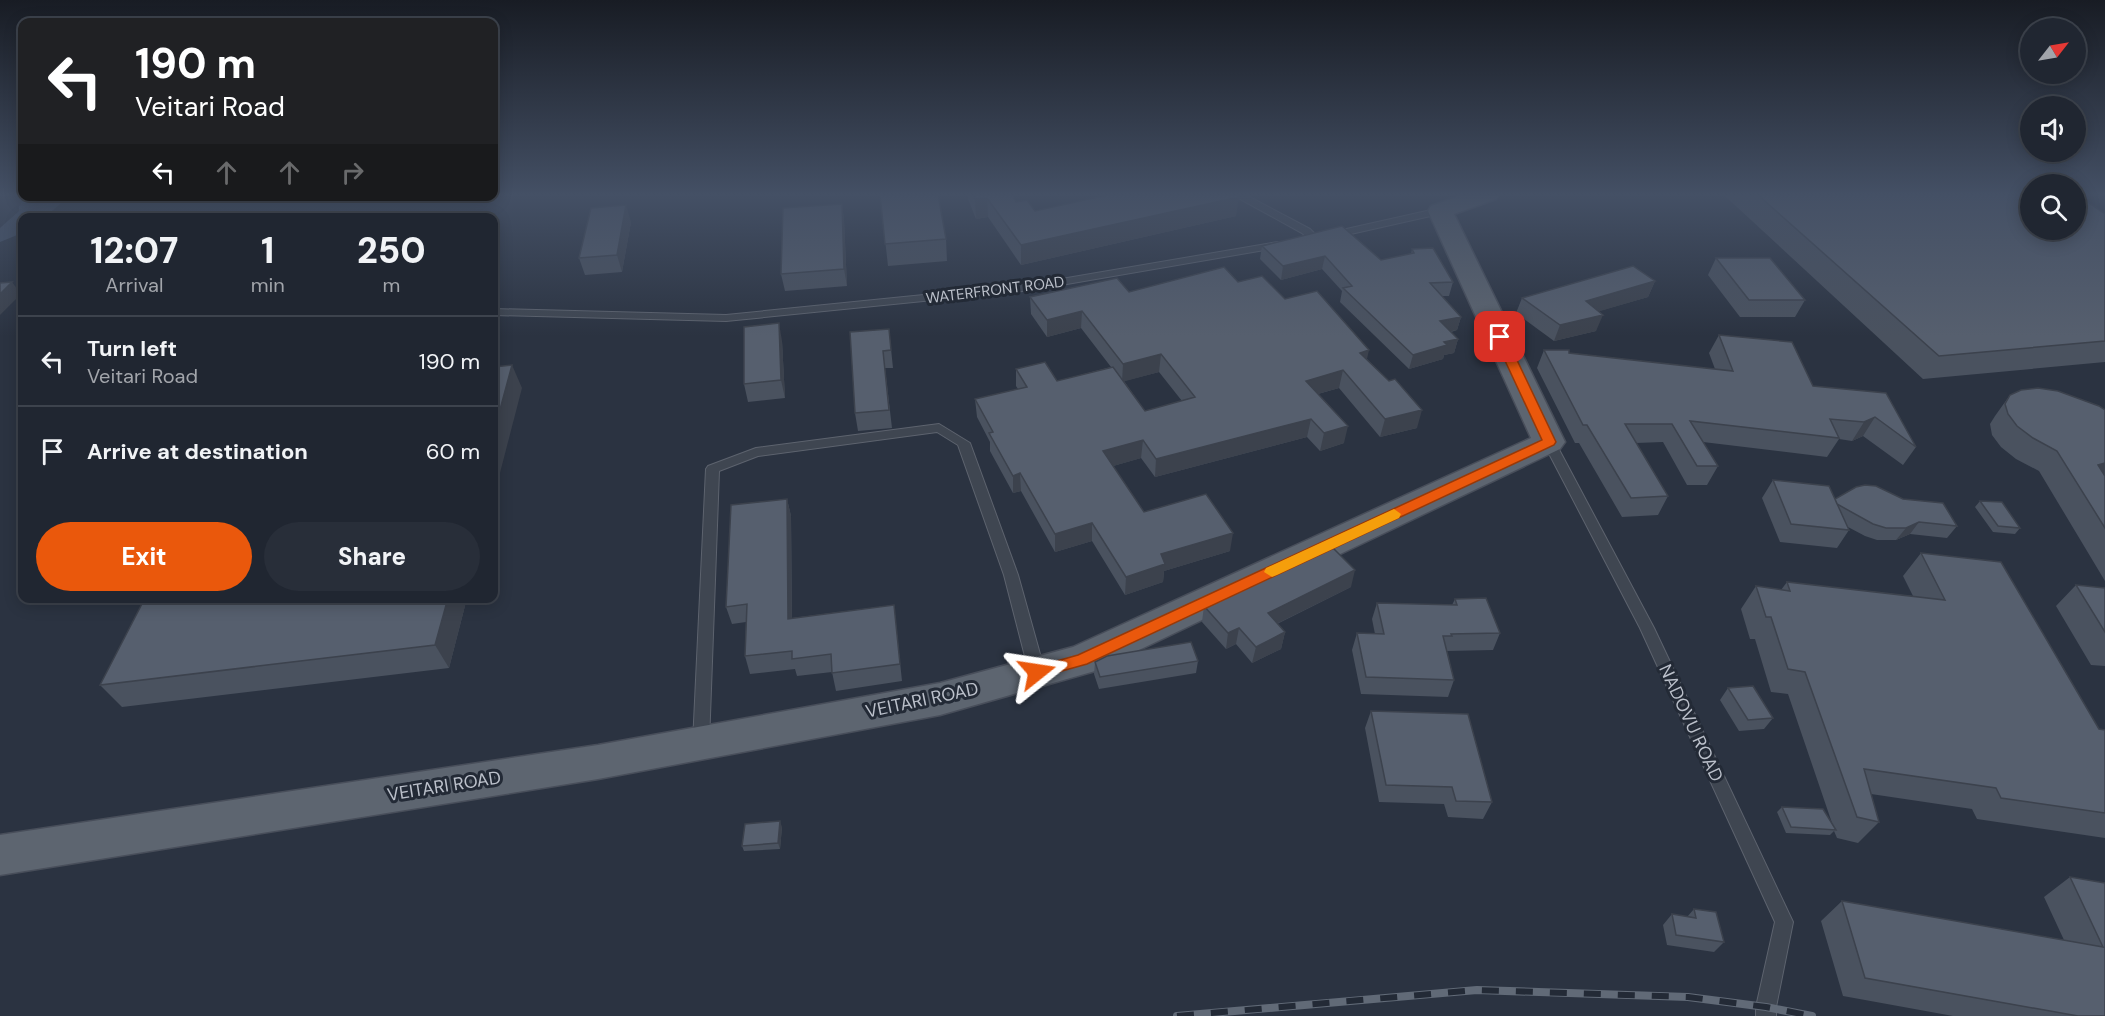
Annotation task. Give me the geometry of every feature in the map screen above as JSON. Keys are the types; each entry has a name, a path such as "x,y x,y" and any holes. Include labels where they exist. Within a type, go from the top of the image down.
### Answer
{"main road":[{"path":"1454,241 1549,442"},
{"name":"VEITARI ROAD","path":"0,855 598,762 940,699 1082,660 1549,442"}],"lane":[{"name":"WATERFRONT ROAD","path":"498,312 726,318 1032,287 1301,241"},
{"path":"701,743 713,469 756,452 939,428 964,443 1011,575 1037,672"},
{"name":"NADOVU ROAD","path":"1549,442 1647,628 1784,922 1766,1016"}],"building":[{"path":"583,241 619,241 617,255 579,258"},
{"path":"782,241 843,241 844,269 781,274"},
{"path":"885,241 917,241 885,244"},
{"path":"1018,241 1037,241 1021,245"},
{"path":"1280,241 1360,241 1381,260 1414,253 1412,249 1433,248 1453,282 1430,283 1461,317 1440,321 1458,339 1444,342 1447,345 1413,355 1343,288 1352,286 1325,256 1283,266 1262,246"},
{"path":"1810,241 2105,241 2105,341 1939,356"},
{"path":"1716,258 1770,258 1805,300 1749,300"},
{"path":"1633,266 1655,281 1586,301 1603,315 1560,325 1522,298"},
{"path":"1224,267 1238,282 1262,276 1285,299 1317,291 1369,350 1360,353 1389,381 1395,379 1422,410 1385,419 1343,370 1306,381 1348,426 1324,433 1311,419 1156,459 1143,440 1103,451 1144,512 1206,494 1233,533 1161,554 1165,564 1126,577 1092,523 1055,534 1020,473 1013,476 989,433 993,432 975,399 1027,387 1016,369 1045,362 1057,381 1113,367 1145,411 1195,397 1161,354 1123,364 1082,311 1047,320 1030,297 1117,278 1129,292"},
{"path":"12,282 0,294 0,283"},
{"path":"779,323 781,380 744,384 744,327"},
{"path":"889,329 891,350 883,351 889,410 855,413 850,332"},
{"path":"1719,335 1792,342 1813,386 1886,393 1916,447 1875,417 1864,422 1830,419 1839,438 1690,421 1718,466 1697,466 1672,424 1625,424 1668,496 1631,498 1587,425 1583,425 1544,350 1569,350 1569,353 1733,371"},
{"path":"512,365 498,417 498,367"},
{"path":"2038,388 2058,391 2105,410 2105,463 2098,465 2105,476 2105,528 2057,451 2017,426 2008,414 2005,404 2010,395 2021,390"},
{"path":"1773,480 1829,486 1849,530 1791,524"},
{"path":"1876,486 1903,499 1943,503 1957,526 1919,522 1906,528 1886,528 1873,524 1837,504 1835,499 1856,487"},
{"path":"787,499 788,619 894,605 900,664 832,673 831,654 792,659 792,651 745,656 747,604 726,607 731,505"},
{"path":"1980,501 2002,502 2020,528 1998,526"},
{"path":"1331,546 1355,570 1268,613 1285,632 1256,647 1239,628 1228,633 1204,606"},
{"path":"1921,553 2001,562 2099,729 2105,730 2105,813 2001,798 1996,788 1864,769 1879,822 1857,817 1805,672 1788,669 1771,617 1766,617 1756,586 1790,591 1787,582 1945,600"},
{"path":"2076,585 2105,588 2105,632"},
{"path":"1486,598 1500,633 1443,636 1454,680 1366,677 1357,633 1384,634 1377,603 1457,605 1455,599"},
{"path":"142,603 447,603 435,645 100,685"},
{"path":"1191,642 1198,661 1100,677 1095,662 1107,656"},
{"path":"1753,686 1773,718 1748,720 1728,688"},
{"path":"1371,711 1468,714 1492,802 1456,801 1452,787 1386,785"},
{"path":"1782,807 1823,809 1836,830 1791,827"},
{"path":"780,821 778,843 742,846 745,824"},
{"path":"2070,877 2105,883 2105,1016 2078,1016 1865,978 1842,901 2103,947"},
{"path":"1694,909 1716,912 1724,942 1676,935 1672,914 1696,918"}],"railway":[{"path":"1177,1016 1477,990 1688,997 1766,1007 1812,1016"}],"slow traffic":[{"path":"1272,572 1394,514"}],"route":[{"path":"1037,672 1082,660 1549,442 1500,337"}]}
